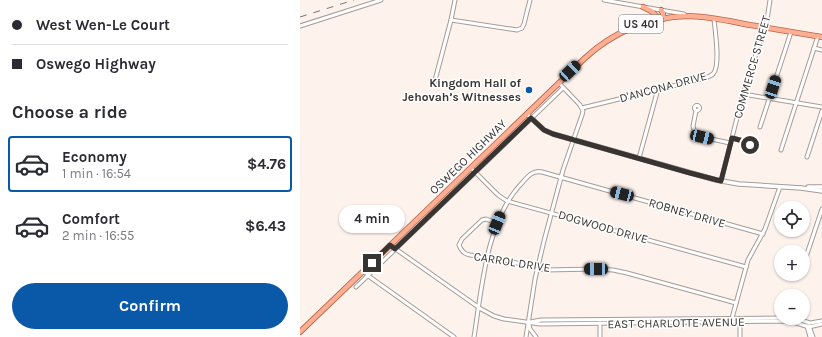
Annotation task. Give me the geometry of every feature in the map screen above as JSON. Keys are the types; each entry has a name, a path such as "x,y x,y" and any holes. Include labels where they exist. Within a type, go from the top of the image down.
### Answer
{"main road":[{"path":"643,7 661,19 663,13 661,10"},
{"path":"648,22 652,16 651,11"},
{"name":"US 401","path":"688,16 765,27 820,37"},
{"name":"OSWEGO HIGHWAY","path":"300,332 599,45 622,32 648,22 688,16"}],"street":[{"path":"300,26 381,0"},
{"path":"434,84 455,0"},
{"path":"451,20 517,30 522,28 524,24 530,0"},
{"path":"604,0 684,14 688,16"},
{"name":"COMMERCE STREET","path":"721,181 743,94 767,20 770,0"},
{"name":"D'ANCONA DRIVE","path":"582,108 704,78 713,73 717,63 714,19"},
{"path":"760,126 791,32"},
{"path":"781,150 814,48 820,37"},
{"path":"814,48 822,50"},
{"path":"526,337 537,268 561,177 582,115 582,108 580,105 559,83"},
{"name":"OSWEGO HIGHWAY","path":"356,287 563,88"},
{"path":"639,158 658,89"},
{"path":"743,94 822,107"},
{"path":"696,111 693,126 697,134 702,137 730,144"},
{"path":"807,157 822,111"},
{"path":"527,114 548,132 721,181 744,185 822,190"},
{"path":"732,138 747,142"},
{"name":"DOGWOOD DRIVE","path":"471,168 498,195 507,201 746,267"},
{"name":"ROBNEY DRIVE","path":"507,201 519,185 533,172 539,172 763,234"},
{"path":"732,318 750,254 763,234 780,187"},
{"path":"801,188 822,187"},
{"path":"474,337 487,258 497,223 507,201"},
{"path":"810,245 822,209"},
{"name":"CARROL DRIVE","path":"497,223 486,219 482,220 466,234 460,242 460,248 466,254 505,260 545,270 596,269 620,272 736,303"},
{"name":"EAST CHARLOTTE AVENUE","path":"390,245 478,307 501,319 540,324 774,318"},
{"path":"363,272 454,337"},
{"name":"EAST CHARLOTTE AVENUE","path":"528,322 541,320 732,318 740,320 791,321 808,327"},
{"path":"740,320 740,337"},
{"path":"810,323 822,321"},
{"path":"528,322 530,329 536,337"},
{"path":"600,323 600,337"},
{"path":"808,327 822,324"},
{"path":"808,327 810,337"},
{"path":"808,327 813,337"}],"railway":[{"path":"300,17 354,0"}],"place":[{"name":"Kingdom Hall of Jehovah’s Witnesses","path":"529,90"}],"route":[{"path":"372,263 390,245 395,249 531,118 544,130 553,134 721,181 732,138 747,142 748,145 750,145"}]}
